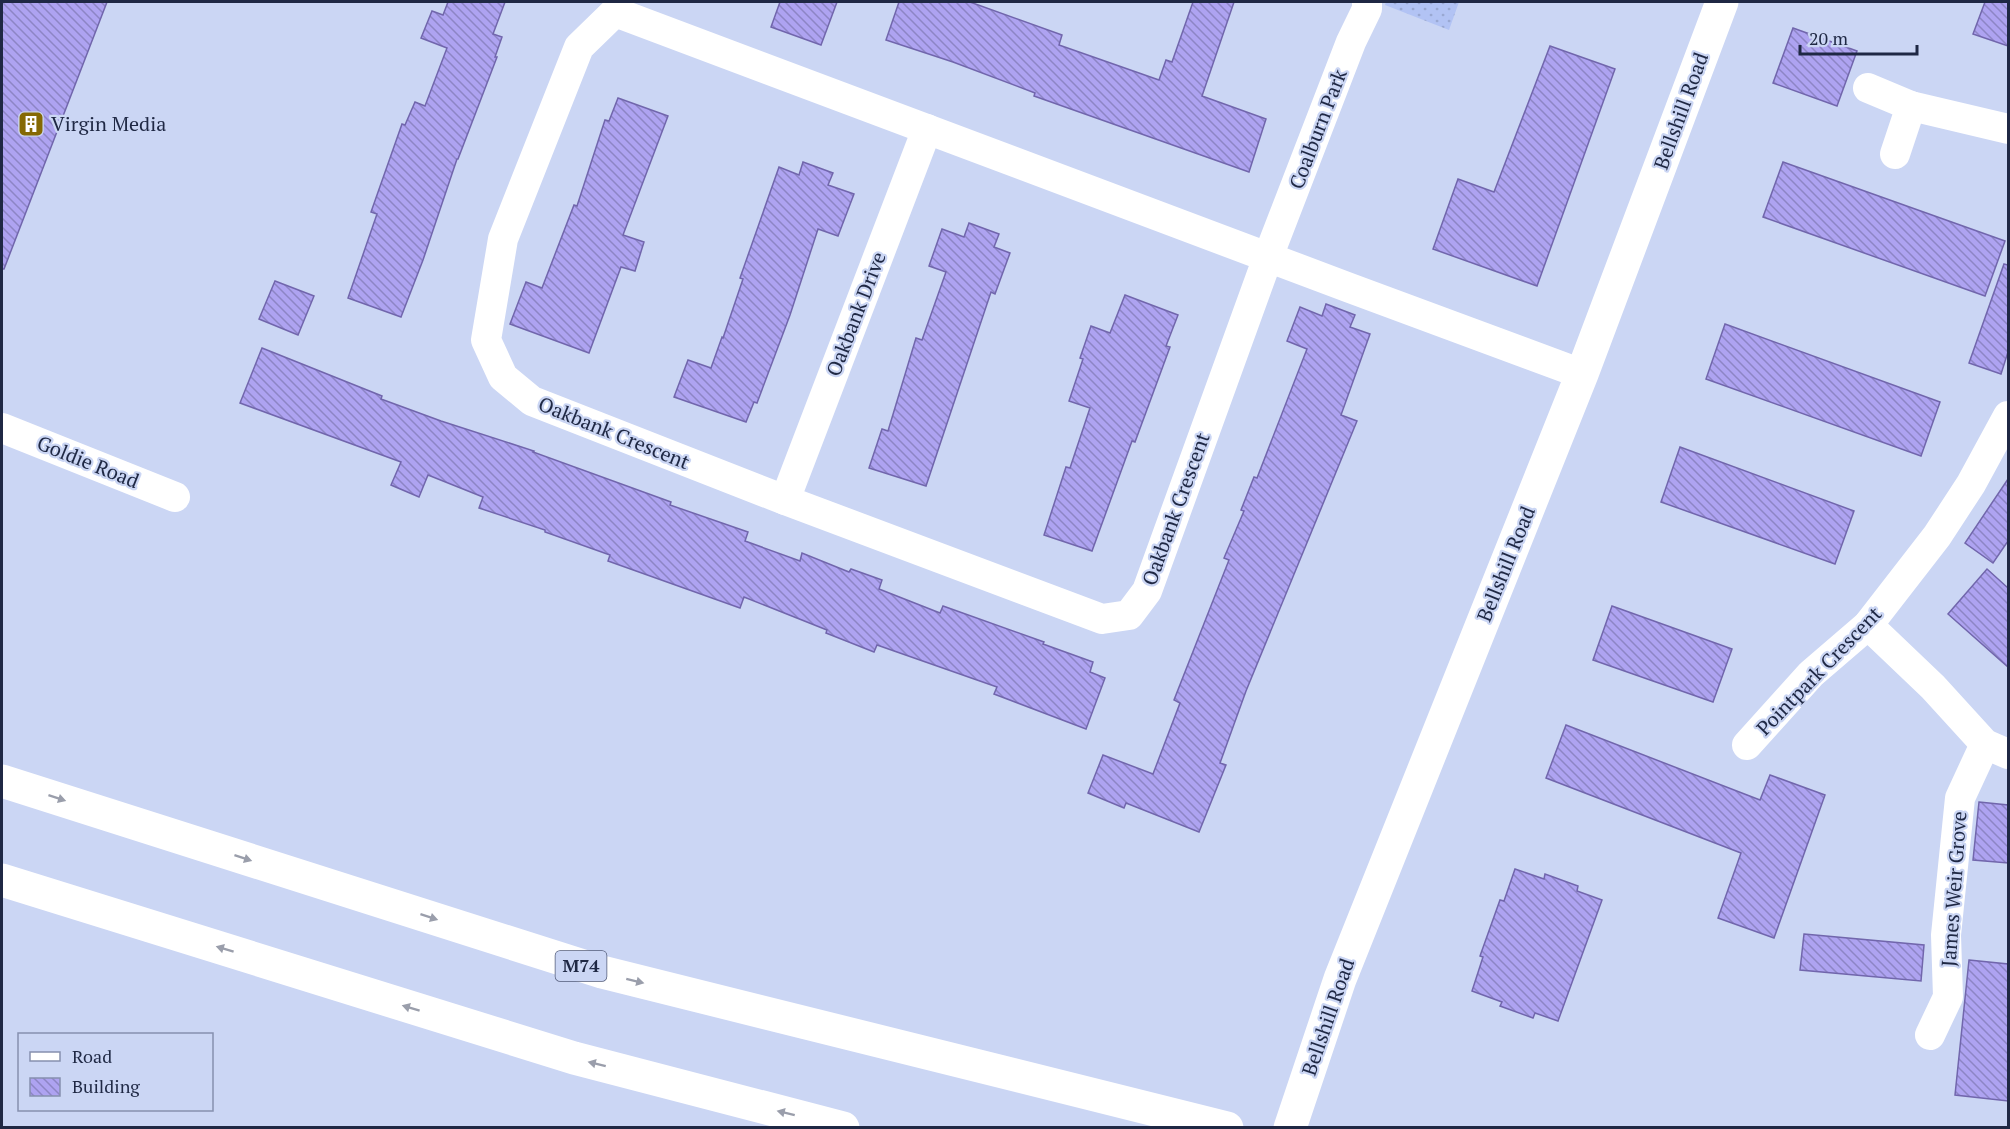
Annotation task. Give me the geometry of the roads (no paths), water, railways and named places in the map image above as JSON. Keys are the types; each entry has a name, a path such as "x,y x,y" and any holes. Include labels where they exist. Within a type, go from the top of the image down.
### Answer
{"main road":[{"name":"Bellshill Road","path":"1290,1128 1340,979 1582,374 1722,2"},
{"name":"M74","path":"2,781 602,972 1227,1128"},
{"path":"2,880 574,1058 843,1128"}],"street":[{"name":"Coalburn Park","path":"1268,256 1351,42 1367,9 1367,2"},
{"name":"Oakbank Crescent","path":"1268,256 1147,591 1129,615 1102,619 785,500 532,401 503,377 486,340 503,239 579,47 615,12 1268,256 1582,374"},
{"path":"1868,88 1911,106 2008,129"},
{"path":"1895,154 1911,106"},
{"name":"Oakbank Drive","path":"785,500 927,129"},
{"name":"Pointpark Crescent","path":"1747,745 1811,674 1868,625 1937,536 1971,484 2008,416"},
{"name":"Goldie Road","path":"2,428 175,497"},
{"path":"1868,625 1997,749"},
{"name":"James Weir Grove","path":"1930,1035 1948,997 1946,935 1960,798 1997,749"}],"place":[{"name":"Virgin Media","path":"31,124"}]}
